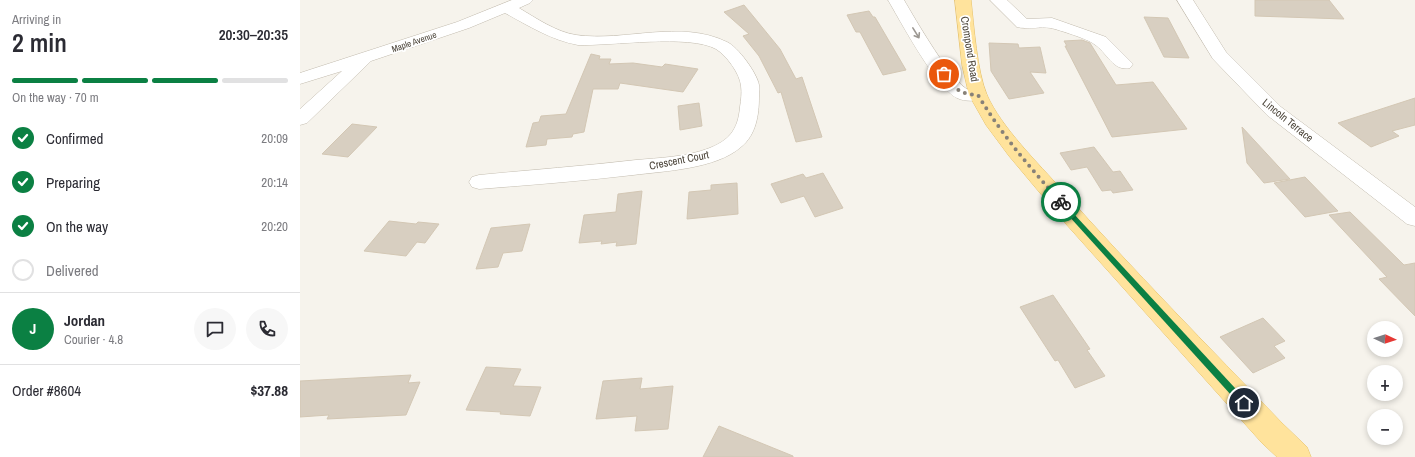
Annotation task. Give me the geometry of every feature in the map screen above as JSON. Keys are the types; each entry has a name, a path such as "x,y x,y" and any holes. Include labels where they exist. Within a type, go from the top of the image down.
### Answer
{"main road":[{"name":"Crompond Road","path":"963,0 971,65 978,95 993,121 1016,151 1070,213 1272,434 1297,457"}],"street":[{"name":"Maple Avenue","path":"300,79 463,25 525,0"},
{"path":"896,0 918,36 952,85 964,94 978,95"},
{"path":"998,0 1023,24 1052,24 1100,40 1124,64"},
{"name":"Lincoln Terrace","path":"1185,0 1219,55 1274,111 1415,218"},
{"name":"Crescent Court","path":"479,182 615,170 685,161 704,156 734,143 742,135 750,109 750,83 738,61 722,46 703,40 676,38 593,41 576,40 562,36 507,8"},
{"path":"300,119 367,58"}],"building":[{"path":"1255,0 1329,0 1344,19 1255,16"},
{"path":"744,5 780,49 796,79 802,77 822,137 796,142 781,92 778,93 759,56 743,36 749,34 724,12"},
{"path":"869,11 873,17 875,17 906,70 883,75 860,32 856,32 847,15"},
{"path":"1144,17 1168,18 1189,58 1164,57"},
{"path":"1082,40 1090,43 1116,85 1153,82 1187,129 1112,137 1065,46 1067,46 1064,41"},
{"path":"989,43 1018,44 1019,48 1040,47 1046,73 1030,72 1044,93 1009,99 991,71"},
{"path":"591,54 600,56 599,59 611,59 609,64 633,63 662,67 665,64 698,69 683,92 620,83 618,89 593,89 584,132 573,134 572,137 547,139 546,145 526,147 533,123 539,122 541,116 566,114"},
{"path":"1415,98 1415,125 1392,131 1399,136 1371,147 1338,123"},
{"path":"699,103 702,126 680,130 678,106"},
{"path":"352,124 377,127 348,157 322,154"},
{"path":"1242,127 1290,179 1264,183 1247,163"},
{"path":"1094,147 1113,172 1120,171 1133,190 1113,193 1111,190 1102,191 1087,167 1071,170 1060,153"},
{"path":"823,173 843,208 815,217 804,196 781,203 771,184 803,174 806,178"},
{"path":"1305,177 1338,211 1305,217 1274,183"},
{"path":"737,183 738,214 687,219 689,192 711,190 711,185"},
{"path":"642,191 636,244 616,246 617,242 601,244 602,241 579,243 584,215 616,212 618,194"},
{"path":"1350,212 1404,265 1415,263 1415,316 1379,279 1387,277 1329,215"},
{"path":"389,221 416,224 418,222 439,224 425,243 417,242 406,256 364,251"},
{"path":"530,224 522,251 503,253 498,267 476,269 491,228"},
{"path":"1053,295 1090,349 1087,350 1105,376 1075,388 1058,360 1055,361 1020,307"},
{"path":"1263,318 1285,341 1274,346 1285,358 1253,373 1220,337"},
{"path":"486,367 521,369 513,386 541,387 530,416 500,414 501,412 466,410"},
{"path":"411,375 408,383 420,382 406,415 327,419 329,415 300,417 300,381"},
{"path":"642,378 640,389 673,386 668,429 635,431 637,416 596,419 603,381"},
{"path":"719,426 793,456 793,457 703,457"}],"way so far":[{"path":"944,74 952,85 964,94 978,95 993,121 1016,151 1061,202"}],"route":[{"path":"1061,202 1244,403"}]}
